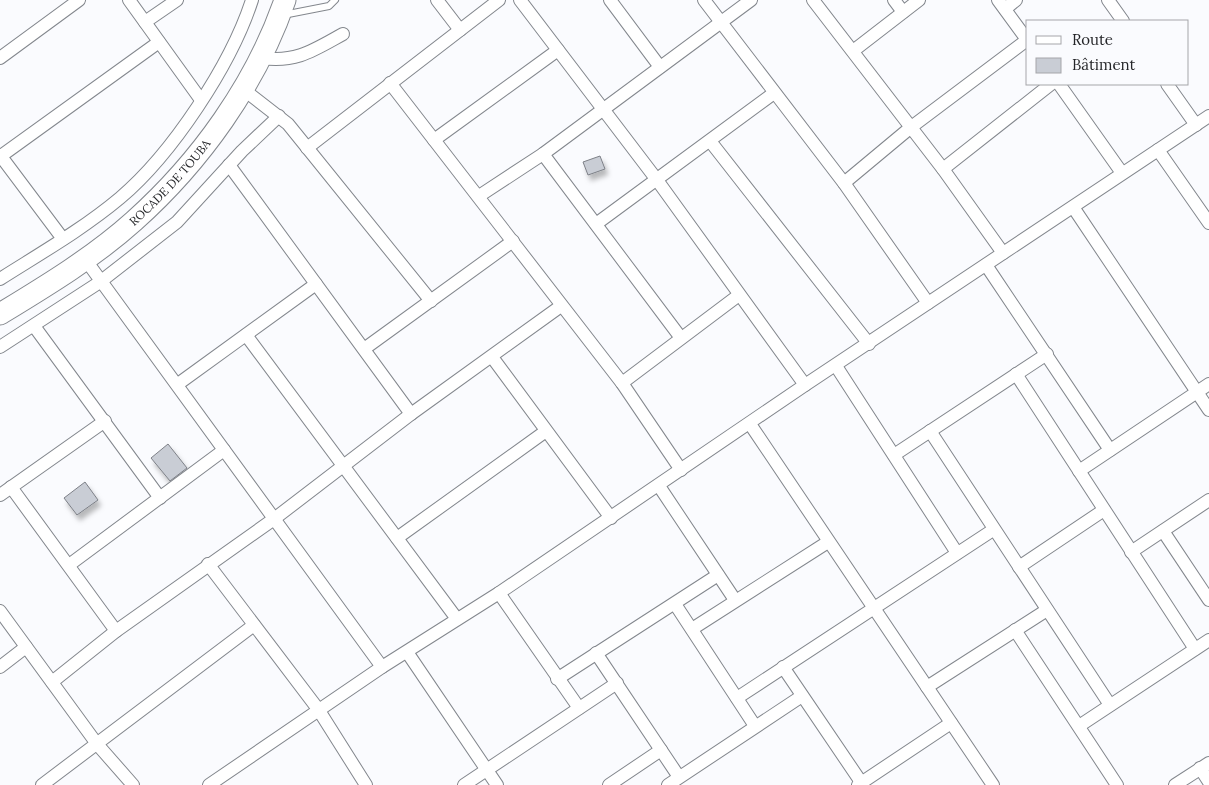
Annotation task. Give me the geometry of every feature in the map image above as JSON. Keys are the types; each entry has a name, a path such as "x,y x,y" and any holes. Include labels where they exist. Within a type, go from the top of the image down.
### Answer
{"main road":[{"name":"ROCADE DE TOUBA","path":"0,314 85,259 134,221 163,193 202,147 243,88 262,58 282,8"}],"street":[{"path":"0,58 78,0"},
{"path":"129,0 201,100"},
{"path":"145,22 177,0"},
{"path":"0,279 63,239 120,198 150,170 212,84 252,0"},
{"path":"437,0 460,30"},
{"path":"307,148 499,0"},
{"path":"520,0 657,180 805,385"},
{"path":"610,0 660,67"},
{"path":"704,0 844,183 928,304"},
{"path":"479,196 543,154 751,0"},
{"path":"813,0 943,170 1003,253"},
{"path":"894,0 903,12"},
{"path":"853,51 919,0"},
{"path":"1016,0 1002,4 1026,39"},
{"path":"1108,0 1122,20"},
{"path":"262,58 279,61 299,57 343,34"},
{"path":"844,183 910,128 1026,41"},
{"path":"63,239 0,156 160,42"},
{"path":"434,140 558,50"},
{"path":"390,83 514,240 561,306 622,383 681,470"},
{"path":"943,170 1050,85"},
{"path":"1060,85 1122,173"},
{"path":"1168,85 1196,125"},
{"path":"243,88 279,116 431,301"},
{"path":"596,224 774,93"},
{"path":"0,347 100,282 177,222 229,165 279,116"},
{"path":"210,785 382,667 499,593 805,385 1209,116"},
{"path":"710,141 869,344"},
{"path":"1158,150 1209,223"},
{"path":"543,154 681,338"},
{"path":"229,165 411,414"},
{"path":"1073,206 1209,410"},
{"path":"364,349 514,240"},
{"path":"85,259 100,282 178,384 382,667"},
{"path":"986,265 1110,450"},
{"path":"178,384 316,284"},
{"path":"622,383 739,294"},
{"path":"52,682 116,631 274,519 411,414 561,306"},
{"path":"34,326 160,498"},
{"path":"246,335 457,619"},
{"path":"894,455 1047,354"},
{"path":"492,357 611,518"},
{"path":"836,366 958,553"},
{"path":"1016,374 1196,649"},
{"path":"1079,471 1209,384"},
{"path":"0,495 105,421"},
{"path":"750,424 993,785"},
{"path":"396,538 546,431"},
{"path":"930,431 993,530 1110,705"},
{"path":"69,566 224,450"},
{"path":"659,486 735,600"},
{"path":"11,487 116,631"},
{"path":"1131,552 1209,500"},
{"path":"1019,567 1104,510"},
{"path":"737,698 993,530"},
{"path":"1163,531 1209,600"},
{"path":"692,629 828,542"},
{"path":"208,564 318,710 366,785"},
{"path":"557,679 718,575"},
{"path":"499,593 579,708"},
{"path":"674,604 755,726"},
{"path":"927,687 1047,610"},
{"path":"0,611 97,744 133,785"},
{"path":"42,785 254,625"},
{"path":"1015,630 1117,785"},
{"path":"1079,726 1209,640"},
{"path":"0,666 26,647"},
{"path":"406,652 497,785"},
{"path":"596,653 679,777"},
{"path":"782,667 861,784 952,723"},
{"path":"464,785 617,683"},
{"path":"668,785 802,696"},
{"path":"609,785 626,781 661,750"},
{"path":"1175,785 1205,766 1209,782"}],"lane":[{"path":"282,8 329,6 335,0"}],"building":[{"path":"600,156 605,169 588,175 583,162"},
{"path":"168,444 187,468 170,481 151,458"},
{"path":"85,482 98,500 77,515 64,498"}]}
